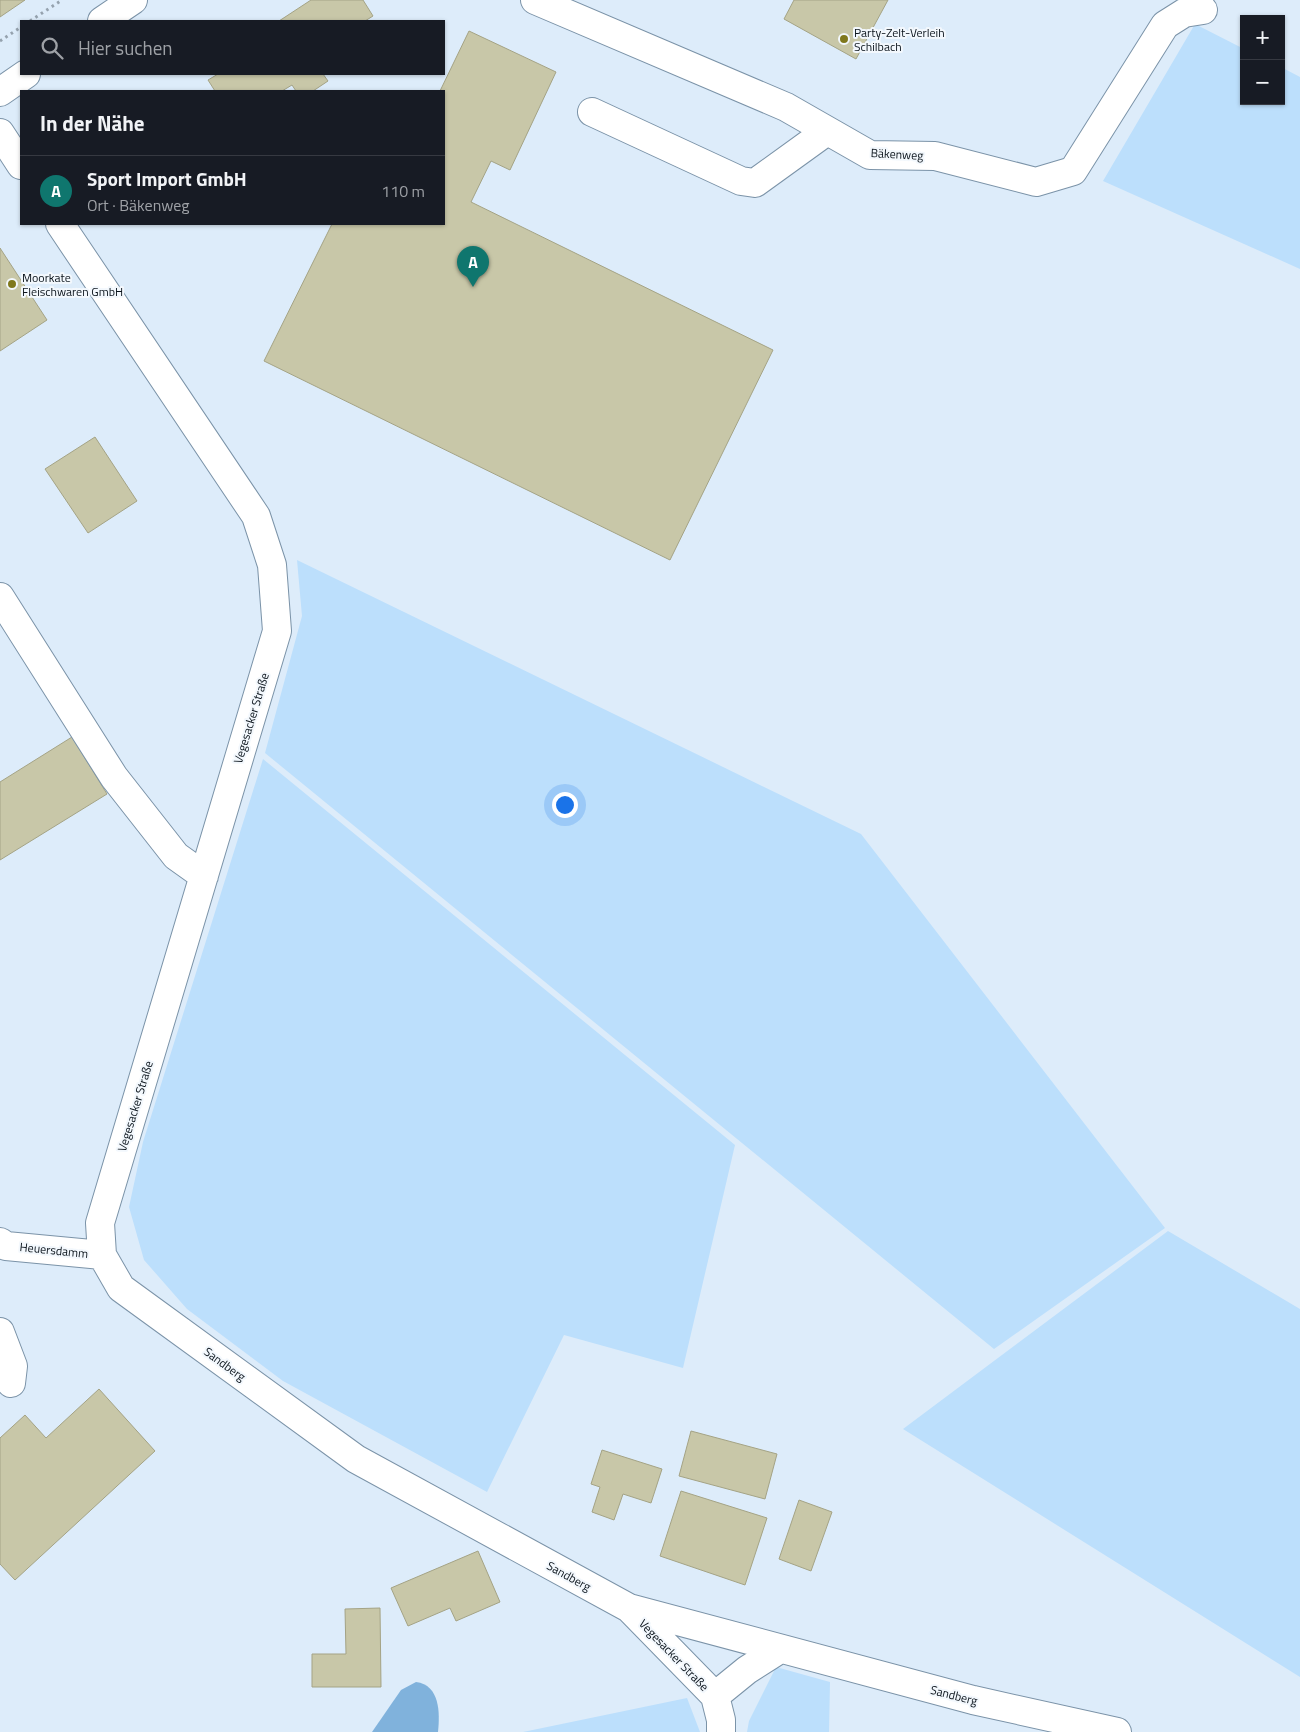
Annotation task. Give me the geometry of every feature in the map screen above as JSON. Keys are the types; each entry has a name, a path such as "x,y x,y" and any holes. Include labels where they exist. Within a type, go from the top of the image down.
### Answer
{"street":[{"path":"103,20 133,0"},
{"name":"Bäkenweg","path":"535,0 786,107 870,155 935,156 1036,182 1073,171 1165,25 1184,13 1203,10"},
{"path":"0,92 25,75"},
{"path":"592,112 741,181 755,183 827,131"},
{"path":"0,133 20,163"},
{"name":"Vegesacker Straße","path":"61,225 256,516 272,565 277,632 100,1223 102,1255"},
{"path":"0,597 114,777 176,856 204,876"},
{"name":"Heuersdamm","path":"2,1246 102,1255"},
{"name":"Sandberg","path":"102,1255 121,1288 356,1459 629,1608 780,1650 973,1700 1117,1732"},
{"path":"0,1332 13,1366 11,1383"},
{"name":"Vegesacker Straße","path":"629,1608 715,1696 721,1720 721,1732"},
{"path":"715,1696 747,1670 780,1650"}],"path":[{"path":"32,20 62,0"},
{"path":"0,41 20,28"}],"shaded area":[{"path":"1195,24 1240,47 1240,105 1285,105 1285,69 1300,77 1300,269 1103,181"},
{"path":"297,560 861,834 1165,1228 994,1349 265,753 302,616"},
{"path":"263,759 735,1145 683,1368 564,1335 487,1492 283,1381 187,1309 144,1260 129,1207 143,1142"},
{"path":"1168,1231 1300,1309 1300,1677 903,1429"},
{"path":"776,1667 830,1682 829,1732 747,1732 749,1721"},
{"path":"416,1682 430,1688 434,1694 439,1717 438,1732 372,1732 401,1690"},
{"path":"687,1698 700,1732 523,1732"}],"building":[{"path":"0,0 25,0 0,17"},
{"path":"311,0 363,0 373,16 367,20 281,20"},
{"name":"Party-Zelt-Verleih Schilbach","path":"794,0 888,0 856,59 784,19"},
{"path":"469,31 556,72 510,170 491,161 471,202 773,350 670,560 264,361 332,225 445,225 445,90 440,90"},
{"path":"216,75 324,75 328,81 314,90 295,90 292,85 284,90 214,90 208,80"},
{"name":"Moorkate Fleischwaren GmbH","path":"0,248 47,320 0,351"},
{"path":"95,437 137,501 88,533 45,469"},
{"path":"72,737 107,794 0,860 0,782"},
{"path":"99,1389 155,1451 15,1580 0,1564 0,1438 25,1415 46,1438"},
{"path":"691,1431 777,1454 765,1499 679,1476"},
{"path":"602,1450 662,1469 651,1503 623,1494 614,1520 592,1512 600,1487 591,1484"},
{"path":"681,1491 767,1518 745,1585 660,1556"},
{"path":"799,1500 832,1512 811,1571 779,1559"},
{"path":"478,1551 500,1602 456,1621 450,1608 408,1626 391,1588"},
{"path":"380,1608 381,1687 312,1687 312,1654 346,1654 345,1609"}],"place":[{"name":"Party-Zelt-Verleih Schilbach","path":"844,39"},
{"name":"Moorkate Fleischwaren GmbH","path":"12,284"},
{"name":"Sport Import GmbH","path":"473,287"}]}
